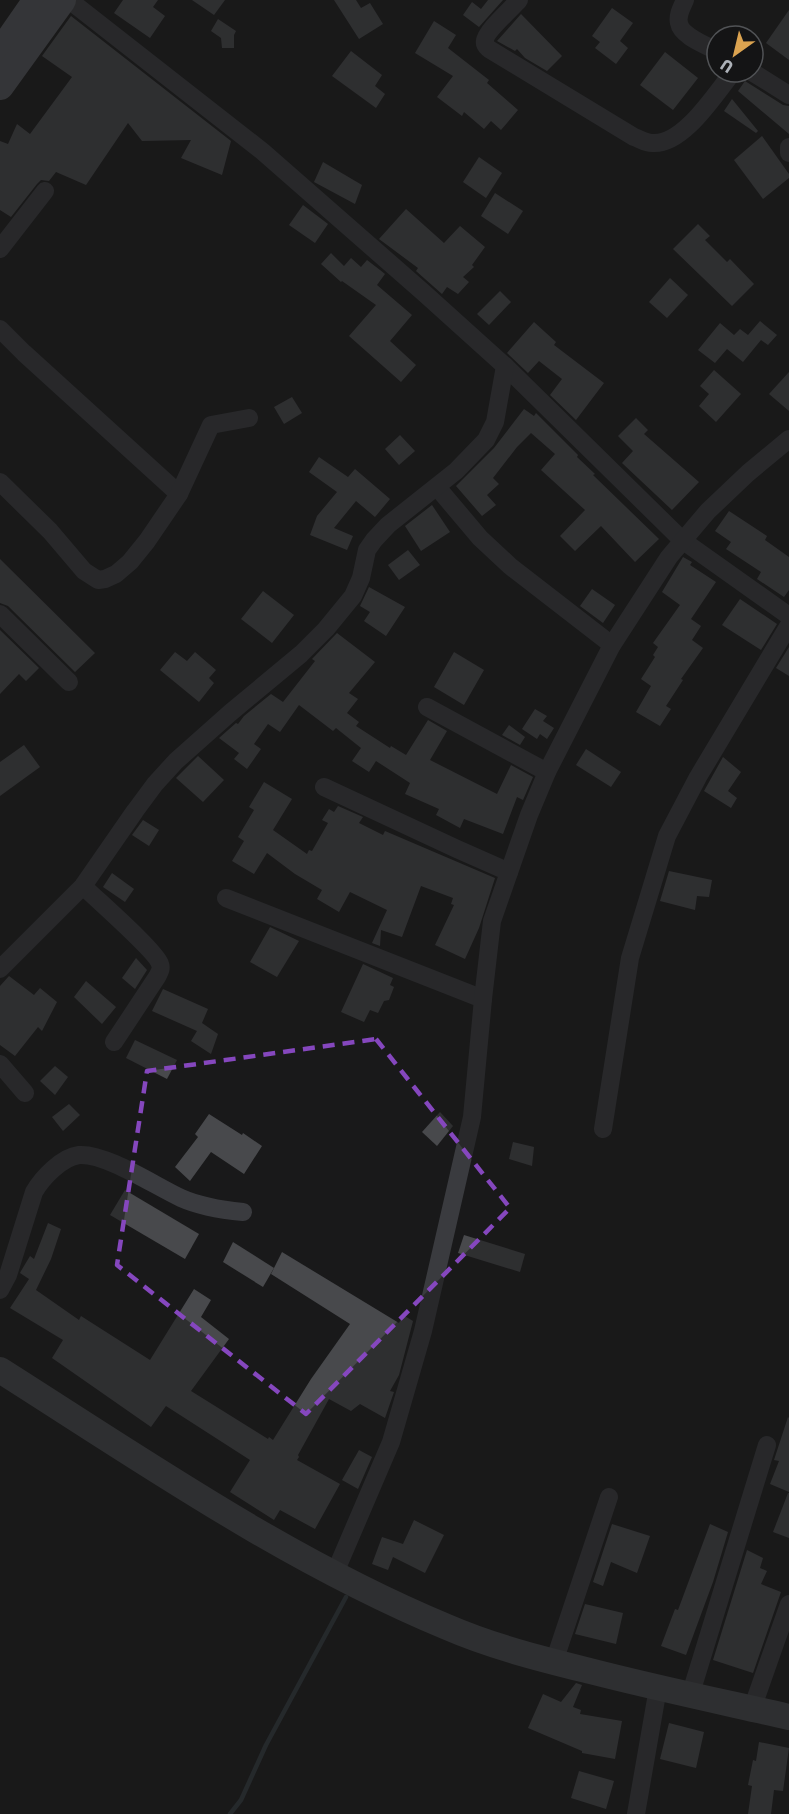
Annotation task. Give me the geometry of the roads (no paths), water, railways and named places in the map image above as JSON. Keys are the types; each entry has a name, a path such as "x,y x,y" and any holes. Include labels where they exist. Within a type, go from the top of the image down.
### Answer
{"main road":[{"path":"0,53 37,0"},
{"path":"0,86 62,0"}],"street":[{"path":"69,0 262,151 505,366 682,540 789,616"},
{"path":"519,0 489,33 485,40 489,49 625,131 649,143 670,140 683,130 697,117 723,84"},
{"path":"685,0 679,15 679,25 685,33 705,44"},
{"path":"765,80 789,95"},
{"path":"789,147 789,153"},
{"path":"0,249 45,191"},
{"path":"0,329 179,494"},
{"path":"0,969 83,886 155,784 185,753 301,654 326,629 352,596 361,578 367,550 374,540 388,525 456,471 486,440 495,422 505,366"},
{"path":"0,482 50,531 84,571 98,580 116,574 130,562 147,541 179,494 211,425 249,418"},
{"path":"344,1580 391,1442 423,1331 472,1117 492,921 529,815 547,772 612,645 682,540 732,488 789,439"},
{"path":"437,487 480,538 502,559 612,645"},
{"path":"0,614 69,682"},
{"path":"603,1129 630,958 668,836 698,777 789,625"},
{"path":"427,707 547,772"},
{"path":"324,787 509,872"},
{"path":"83,886 151,951 160,964 157,977 114,1042"},
{"path":"226,898 483,999"},
{"path":"0,1064 25,1093"},
{"path":"0,1290 8,1275 34,1192 40,1182 69,1157 81,1155 110,1162 182,1198 217,1210 243,1212"},
{"path":"0,1370 243,1523 344,1580 448,1628 516,1652 554,1662 690,1696 789,1717"},
{"path":"690,1696 767,1445"},
{"path":"554,1662 609,1497"},
{"path":"752,1709 789,1604"},
{"path":"636,1814 658,1688"}],"waterway":[{"path":"230,1814 241,1800 266,1745 346,1597"}]}
